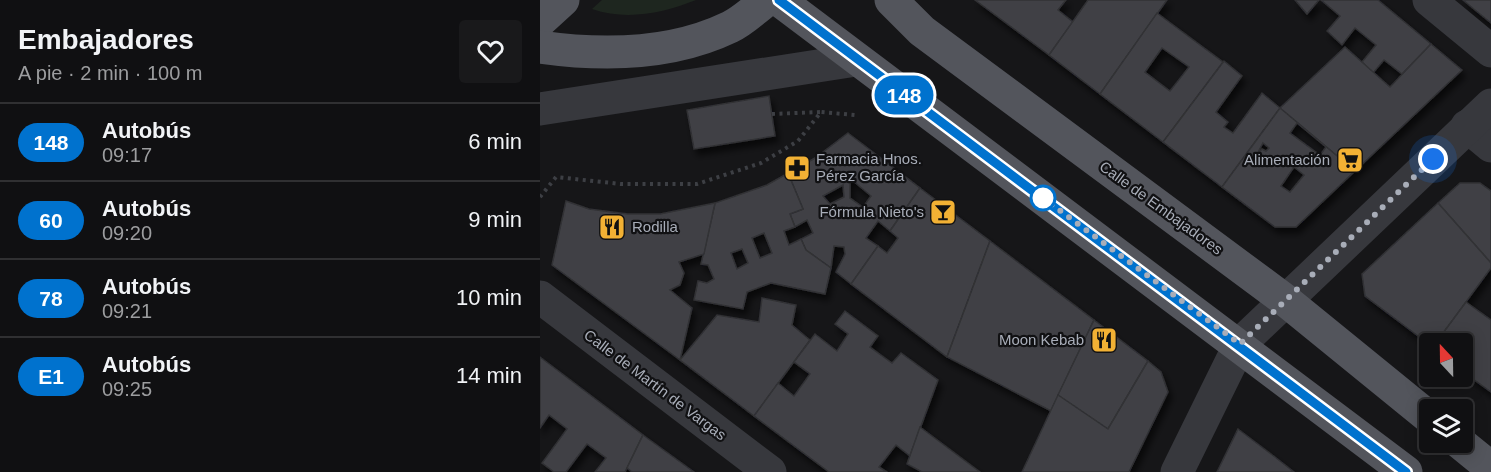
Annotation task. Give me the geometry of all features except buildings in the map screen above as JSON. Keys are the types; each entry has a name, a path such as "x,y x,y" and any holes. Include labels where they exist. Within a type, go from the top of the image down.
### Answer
{"main road":[{"path":"540,21 563,0"},
{"path":"540,47 613,52 655,49 693,42 732,26 767,0"},
{"path":"779,0 856,60 1240,344 1406,472"},
{"name":"Calle de Embajadores","path":"891,0 922,31 1285,300 1419,409"},
{"path":"1473,453 1491,468"}],"street":[{"path":"1429,0 1491,51"},
{"path":"540,109 856,60"},
{"path":"1177,472 1240,344 1285,300 1479,136 1491,105"},
{"name":"Calle de Martín de Vargas","path":"540,297 770,472"}],"path":[{"path":"540,197 556,177 621,184 697,184 761,163 798,141 820,112"},
{"path":"772,114 820,112 855,115"}],"shaded area":[{"path":"602,0 696,0 671,9 632,15 605,13 592,9"}],"bus line":[{"name":"148","path":"779,0 856,60 1240,344 1406,472"}],"place":[{"name":"Alimentación","path":"1350,160"},
{"name":"Farmacia Hnos. Pérez García","path":"797,168"},
{"name":"Fórmula Nieto's","path":"943,212"},
{"name":"Rodilla","path":"612,227"},
{"name":"Moon Kebab","path":"1104,340"}],"route":[{"path":"1043,198 1240,344 1433,159"}]}
